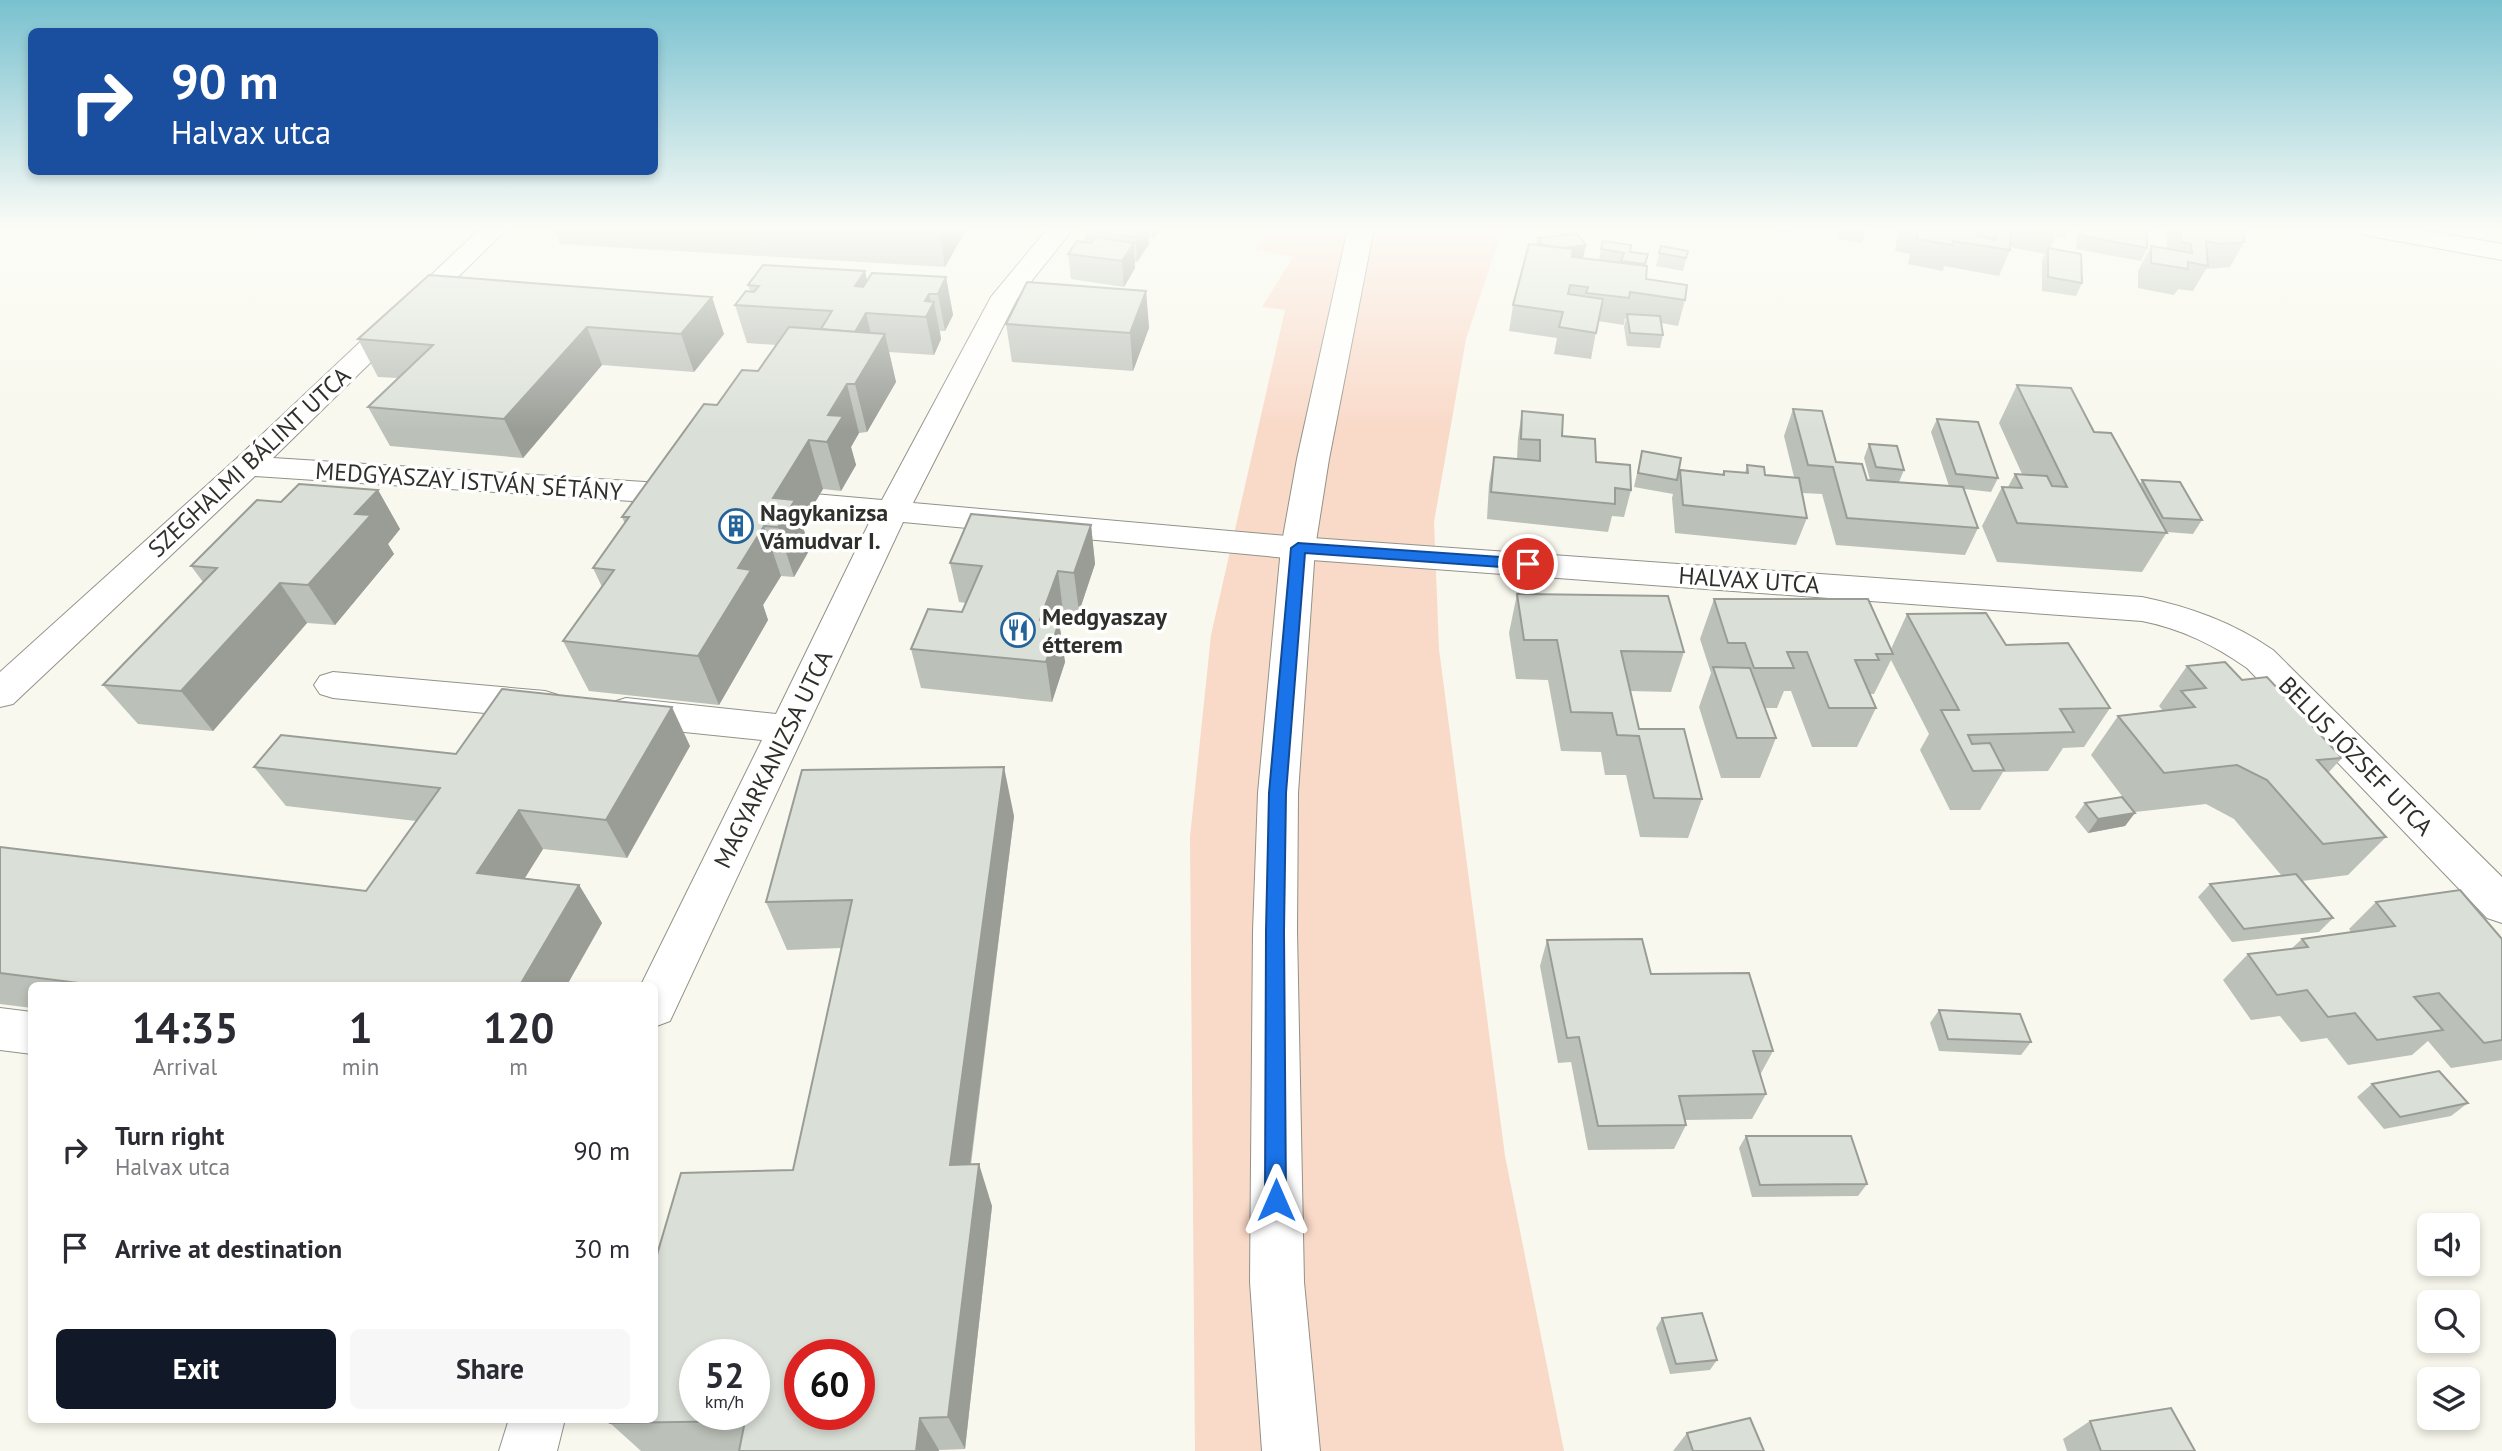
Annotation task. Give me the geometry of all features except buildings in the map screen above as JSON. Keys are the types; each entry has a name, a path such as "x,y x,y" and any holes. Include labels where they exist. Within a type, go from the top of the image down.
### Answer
{"street":[{"name":"SZEGHALMI BÁLINT UTCA","path":"0,694 247,466 424,296"},
{"name":"MAGYARKANIZSA UTCA","path":"658,999 892,511 1005,296"},
{"path":"1291,1451 1277,1282 1275,931 1278,793 1298,548 1313,459 1347,296"},
{"name":"MEDGYASZAY ISTVÁN SÉTÁNY","path":"247,466 692,495"},
{"path":"814,504 892,511"},
{"name":"HALVAX UTCA","path":"892,511 1298,548 2142,609 2198,622"},
{"name":"BELUS JÓZSEF UTCA","path":"2198,622 2228,636 2260,659 2502,905"},
{"path":"333,685 788,729"},
{"path":"0,1029 28,1032"},
{"path":"528,1451 536,1423"}],"shaded area":[{"path":"1269,296 1480,296 1466,339 1434,522 1439,649 1505,1156 1564,1451 1195,1451 1190,837 1211,635 1285,310 1262,307"}],"place":[{"name":"Nagykanizsa Vámudvar I.","path":"736,526"},
{"name":"Medgyaszay étterem","path":"1018,630"}],"route":[{"path":"1276,1200 1275,931 1278,793 1298,548 1528,564"}]}
